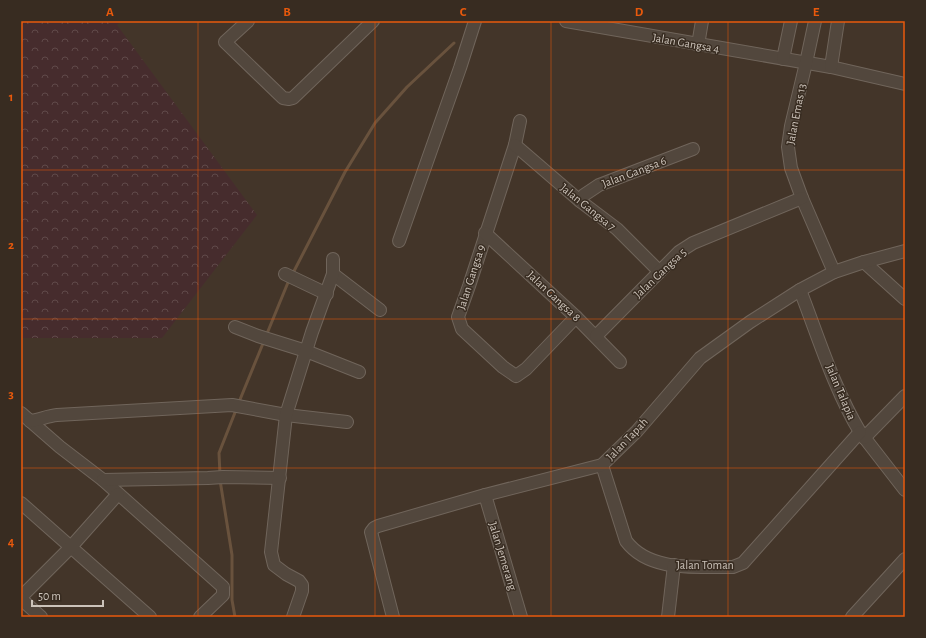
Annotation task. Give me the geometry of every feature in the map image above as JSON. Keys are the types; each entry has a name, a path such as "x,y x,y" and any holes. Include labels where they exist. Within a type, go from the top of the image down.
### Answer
{"street":[{"path":"248,21 225,42 283,98 288,99 293,98 373,21"},
{"path":"399,241 475,21"},
{"name":"Jalan Gangsa 4","path":"566,21 831,67 905,84"},
{"path":"698,45 702,21"},
{"path":"783,59 791,21"},
{"name":"Jalan Emas 13","path":"815,21 791,126 788,147 791,168 802,198 834,272"},
{"path":"831,67 838,21"},
{"name":"Jalan Gangsa 9","path":"520,121 515,145 458,318 462,329 503,367 516,376 526,370 576,317"},
{"name":"Jalan Gangsa 7","path":"515,145 580,201 617,229 659,271"},
{"name":"Jalan Gangsa 6","path":"580,201 584,194 599,185 693,149"},
{"name":"Jalan Gangsa 5","path":"596,336 679,252 693,243 802,198"},
{"name":"Jalan Gangsa 8","path":"485,233 596,336 620,362"},
{"name":"Jalan Tapah","path":"393,617 371,532 374,528 485,495 602,465 638,431 700,358 750,322 800,290 834,272 905,251"},
{"path":"293,617 302,591 302,585 300,581 286,574 274,565 271,552 286,415 306,351 327,294 333,274 333,259"},
{"path":"864,262 905,299"},
{"path":"333,274 380,310"},
{"path":"290,276 327,294"},
{"name":"Jalan Talapia","path":"800,290 840,394 862,435 905,490"},
{"path":"235,327 306,351 359,372"},
{"path":"862,435 905,396"},
{"path":"26,417 38,420 44,416 57,414 237,406 286,415 347,422"},
{"path":"26,417 60,447 103,480 223,587 223,595 200,617"},
{"name":"Jalan Toman","path":"602,465 626,541 634,549 642,555 658,562 674,565 733,568 743,564 862,435"},
{"path":"103,480 223,477 280,478"},
{"path":"41,617 21,598 70,548 118,494"},
{"name":"Jalan Jemerang","path":"485,495 521,617"},
{"path":"21,503 70,548 150,617"},
{"path":"852,617 905,560"},
{"path":"668,617 674,565"}],"green space":[{"path":"21,21 121,21 117,25 257,215 162,338 21,338"}],"waterway":[{"path":"292,275 345,172 375,123 407,87 454,43"},
{"path":"266,336 289,280"},
{"path":"239,402 264,341"},
{"path":"220,475 219,453 236,410"},
{"path":"220,480 232,555 232,600 235,617"}]}
